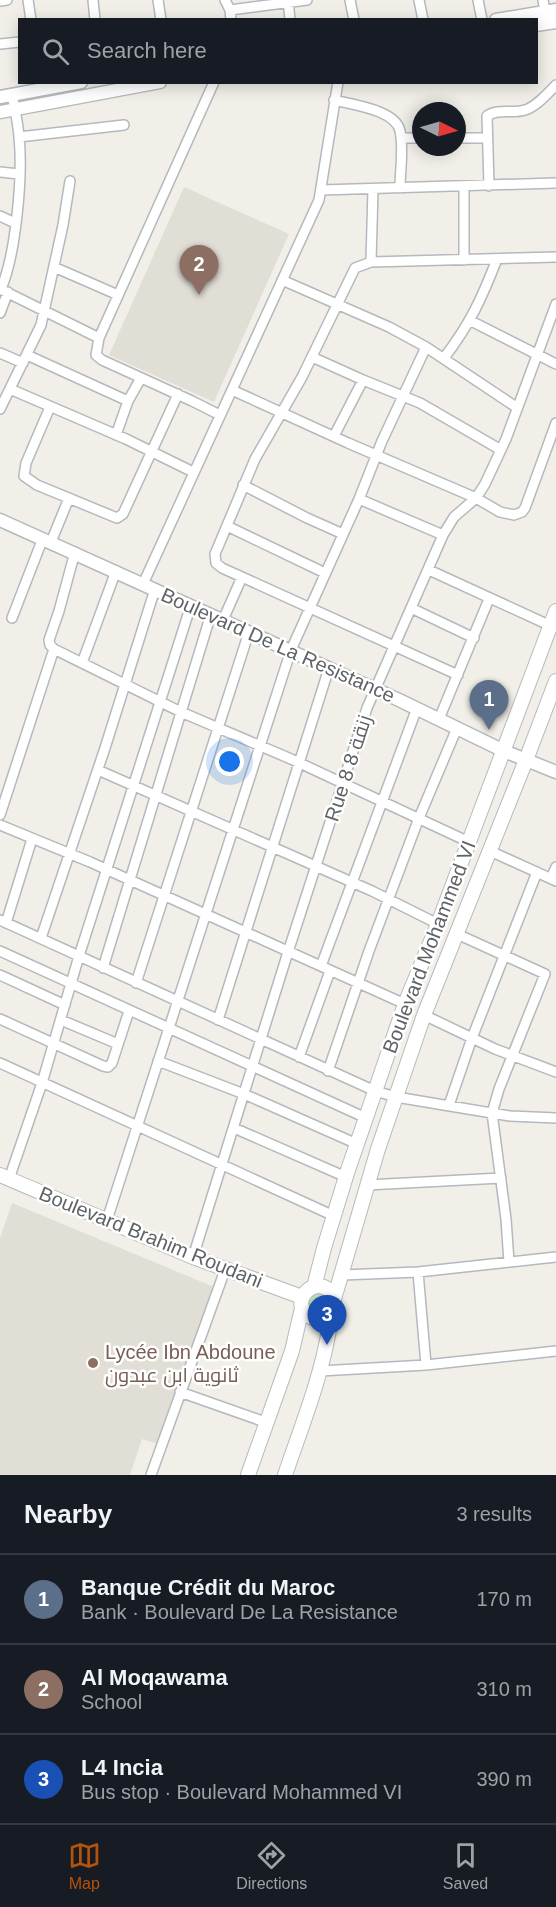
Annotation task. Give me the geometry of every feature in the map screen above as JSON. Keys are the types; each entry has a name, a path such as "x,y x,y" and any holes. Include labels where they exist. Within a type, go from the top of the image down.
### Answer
{"main road":[{"name":"Boulevard Mohammed VI","path":"314,1287 346,1177 405,1004 438,924 556,611"},
{"name":"Boulevard Mohammed VI","path":"285,1475 320,1371 333,1305 367,1185 396,1097 424,1015 556,681"},
{"name":"Boulevard Brahim Roudani","path":"2,1177 302,1303"},
{"path":"248,1475 292,1351 302,1303 307,1290 324,1287 329,1290 333,1305 324,1318 319,1319 309,1317 302,1303"}],"street":[{"path":"0,1 7,0"},
{"path":"28,0 31,18"},
{"path":"93,0 95,18"},
{"path":"158,0 161,18"},
{"path":"225,0 231,15 288,1 306,0"},
{"path":"350,0 354,18"},
{"path":"419,0 423,18"},
{"path":"478,0 482,18"},
{"path":"288,1 290,18"},
{"path":"504,18 548,7"},
{"path":"538,25 556,22"},
{"path":"0,44 18,42"},
{"path":"0,313 11,254 19,174 20,137 15,110 6,96 42,86 62,84"},
{"path":"0,112 150,84"},
{"path":"213,84 99,338 96,353 98,358 220,415"},
{"path":"143,584 315,210 321,190 338,84"},
{"path":"489,186 486,118 489,114 524,110 535,104 556,85"},
{"path":"334,100 392,117 400,129 400,188"},
{"path":"20,137 124,125"},
{"path":"401,138 412,138"},
{"path":"466,138 487,138"},
{"path":"0,172 19,174"},
{"path":"0,409 25,359 44,311 70,181"},
{"path":"321,190 556,183"},
{"path":"464,187 464,260"},
{"path":"371,262 373,189"},
{"path":"0,216 15,223"},
{"path":"458,675 218,566 215,554 263,443 302,377 355,268 371,262 556,257"},
{"path":"444,358 471,321 497,259"},
{"path":"54,267 118,295"},
{"path":"282,280 389,327 444,358 516,406"},
{"path":"3,290 99,338"},
{"name":"Rue 8 8 زنقة","path":"193,1257 315,867 375,689 443,535 454,518 476,498 501,450 556,304"},
{"path":"471,321 556,364"},
{"path":"107,1220 291,650 426,347"},
{"path":"0,353 25,359 128,401"},
{"path":"312,357 435,411 501,450"},
{"path":"116,435 128,401 141,378"},
{"path":"334,436 363,380"},
{"path":"10,389 194,472"},
{"path":"232,390 476,498 493,508 514,515 522,512 556,423"},
{"path":"50,407 26,463 24,476 30,482 110,516 120,517 178,394"},
{"path":"243,485 343,534"},
{"path":"12,618 47,540 69,498"},
{"path":"359,499 443,535"},
{"name":"Boulevard De La Resistance","path":"0,520 291,650 504,751 556,772"},
{"path":"227,526 325,573"},
{"path":"75,552 49,640 54,649 181,712 260,745 469,842"},
{"path":"429,570 550,626"},
{"path":"82,663 116,571"},
{"path":"224,620 242,577"},
{"path":"41,938 98,770 155,589"},
{"path":"439,719 489,599"},
{"path":"2,1177 42,1083 79,956 191,605"},
{"path":"411,608 474,638"},
{"path":"103,968 211,614"},
{"path":"136,983 249,632"},
{"path":"0,815 54,649"},
{"path":"218,1020 329,668"},
{"path":"321,966 417,708"},
{"path":"328,1071 357,983 419,818 457,728"},
{"path":"98,770 233,829 438,924"},
{"path":"0,825 405,1004"},
{"path":"33,839 3,922 375,1091 396,1097 523,1118 556,1118"},
{"path":"489,851 554,879 556,867"},
{"path":"449,1105 472,1038 537,872"},
{"path":"457,934 545,974 512,1055 492,1113 509,1262"},
{"path":"0,951 366,1118"},
{"path":"299,1057 330,971"},
{"path":"0,975 65,1005"},
{"path":"0,1019 106,1067 112,1063 129,1011"},
{"path":"424,1015 472,1038 556,1072"},
{"path":"61,1020 118,1044"},
{"path":"158,1062 244,1095 357,1144"},
{"path":"0,1064 334,1216"},
{"path":"234,1128 346,1177"},
{"path":"367,1185 501,1178"},
{"path":"342,1275 418,1272 556,1257"},
{"path":"151,1475 225,1270"},
{"path":"418,1272 426,1365"},
{"path":"320,1371 426,1365 556,1351"},
{"path":"180,1392 265,1422"}],"shaded area":[{"path":"184,187 289,234 214,402 109,355"},
{"name":"Lycée Ibn Abdoune ثانوية ابن عبدون","path":"12,1203 214,1287 158,1444 142,1439 130,1475 0,1475 0,1238"}],"green space":[{"path":"316,1292 326,1293 332,1303 320,1317 307,1308 309,1297"}],"place":[{"name":"Al Moqawama","path":"199,295"},
{"name":"Banque Crédit du Maroc","path":"489,730"},
{"name":"L4 Incia","path":"327,1345"},
{"name":"Lycée Ibn Abdoune ثانوية ابن عبدون","path":"93,1363"}]}
